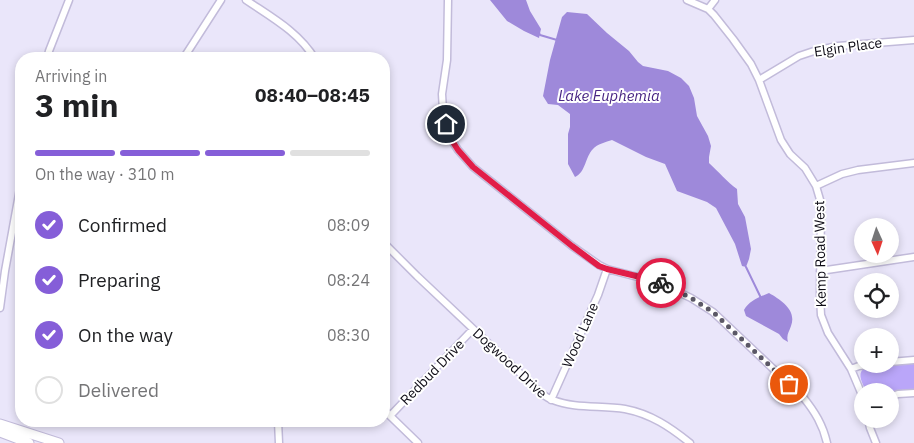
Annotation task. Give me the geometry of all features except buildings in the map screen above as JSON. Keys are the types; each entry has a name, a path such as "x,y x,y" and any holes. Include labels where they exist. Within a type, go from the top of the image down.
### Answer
{"main road":[{"path":"0,429 30,443"},
{"path":"0,429 59,443"}],"street":[{"path":"49,52 69,0"},
{"path":"188,52 221,0"},
{"path":"246,0 280,22 312,52"},
{"path":"448,0 449,19 447,60 442,94 443,111 449,136 458,150 473,167 599,266 657,282 691,298 713,312 803,397 815,412 822,425 827,443"},
{"name":"Kemp Road West","path":"687,0 708,9 751,64 760,80 781,140 790,154 805,168 816,186 822,203 821,315 828,334 851,369 857,383"},
{"path":"708,9 716,0"},
{"name":"Elgin Place","path":"760,80 800,56 814,51 838,46 914,40"},
{"path":"191,47 191,52"},
{"path":"816,186 842,174 858,170 914,163"},
{"path":"0,308 15,215"},
{"name":"Dogwood Drive","path":"390,249 540,392 551,400 568,404 624,409 643,414 669,427 690,443"},
{"path":"820,271 914,257"},
{"name":"Wood Lane","path":"551,400 598,295 607,269"},
{"name":"Redbud Drive","path":"390,416 474,329"},
{"path":"899,361 914,360"},
{"path":"899,394 914,393"},
{"path":"390,416 418,443"},
{"path":"278,427 279,443"},
{"path":"870,428 876,443"}],"shaded area":[{"path":"914,363 914,390 899,391 899,383 862,383 861,373 899,373 899,365"}],"water":[{"path":"490,0 526,0 530,11 541,29 539,38 507,21"},
{"name":"Lake Euphemia","path":"567,12 587,14 643,66 668,71 681,78 689,86 694,98 697,116 708,136 711,146 709,163 737,189 738,204 745,217 751,249 746,267 742,266 735,244 716,208 707,202 677,191 665,164 612,140 602,143 590,152 581,172 575,177 568,164 570,114 558,105 548,104 543,96 550,60 562,17"},
{"path":"769,293 783,302 792,315 788,342 779,334 746,316 744,310 751,302"}],"waterway":[{"path":"539,33 540,35 557,40"},
{"path":"746,267 761,298"}],"way so far":[{"path":"661,283 691,298 713,312 789,384"}],"route":[{"path":"446,124 449,136 473,167 599,266 661,283"}]}
